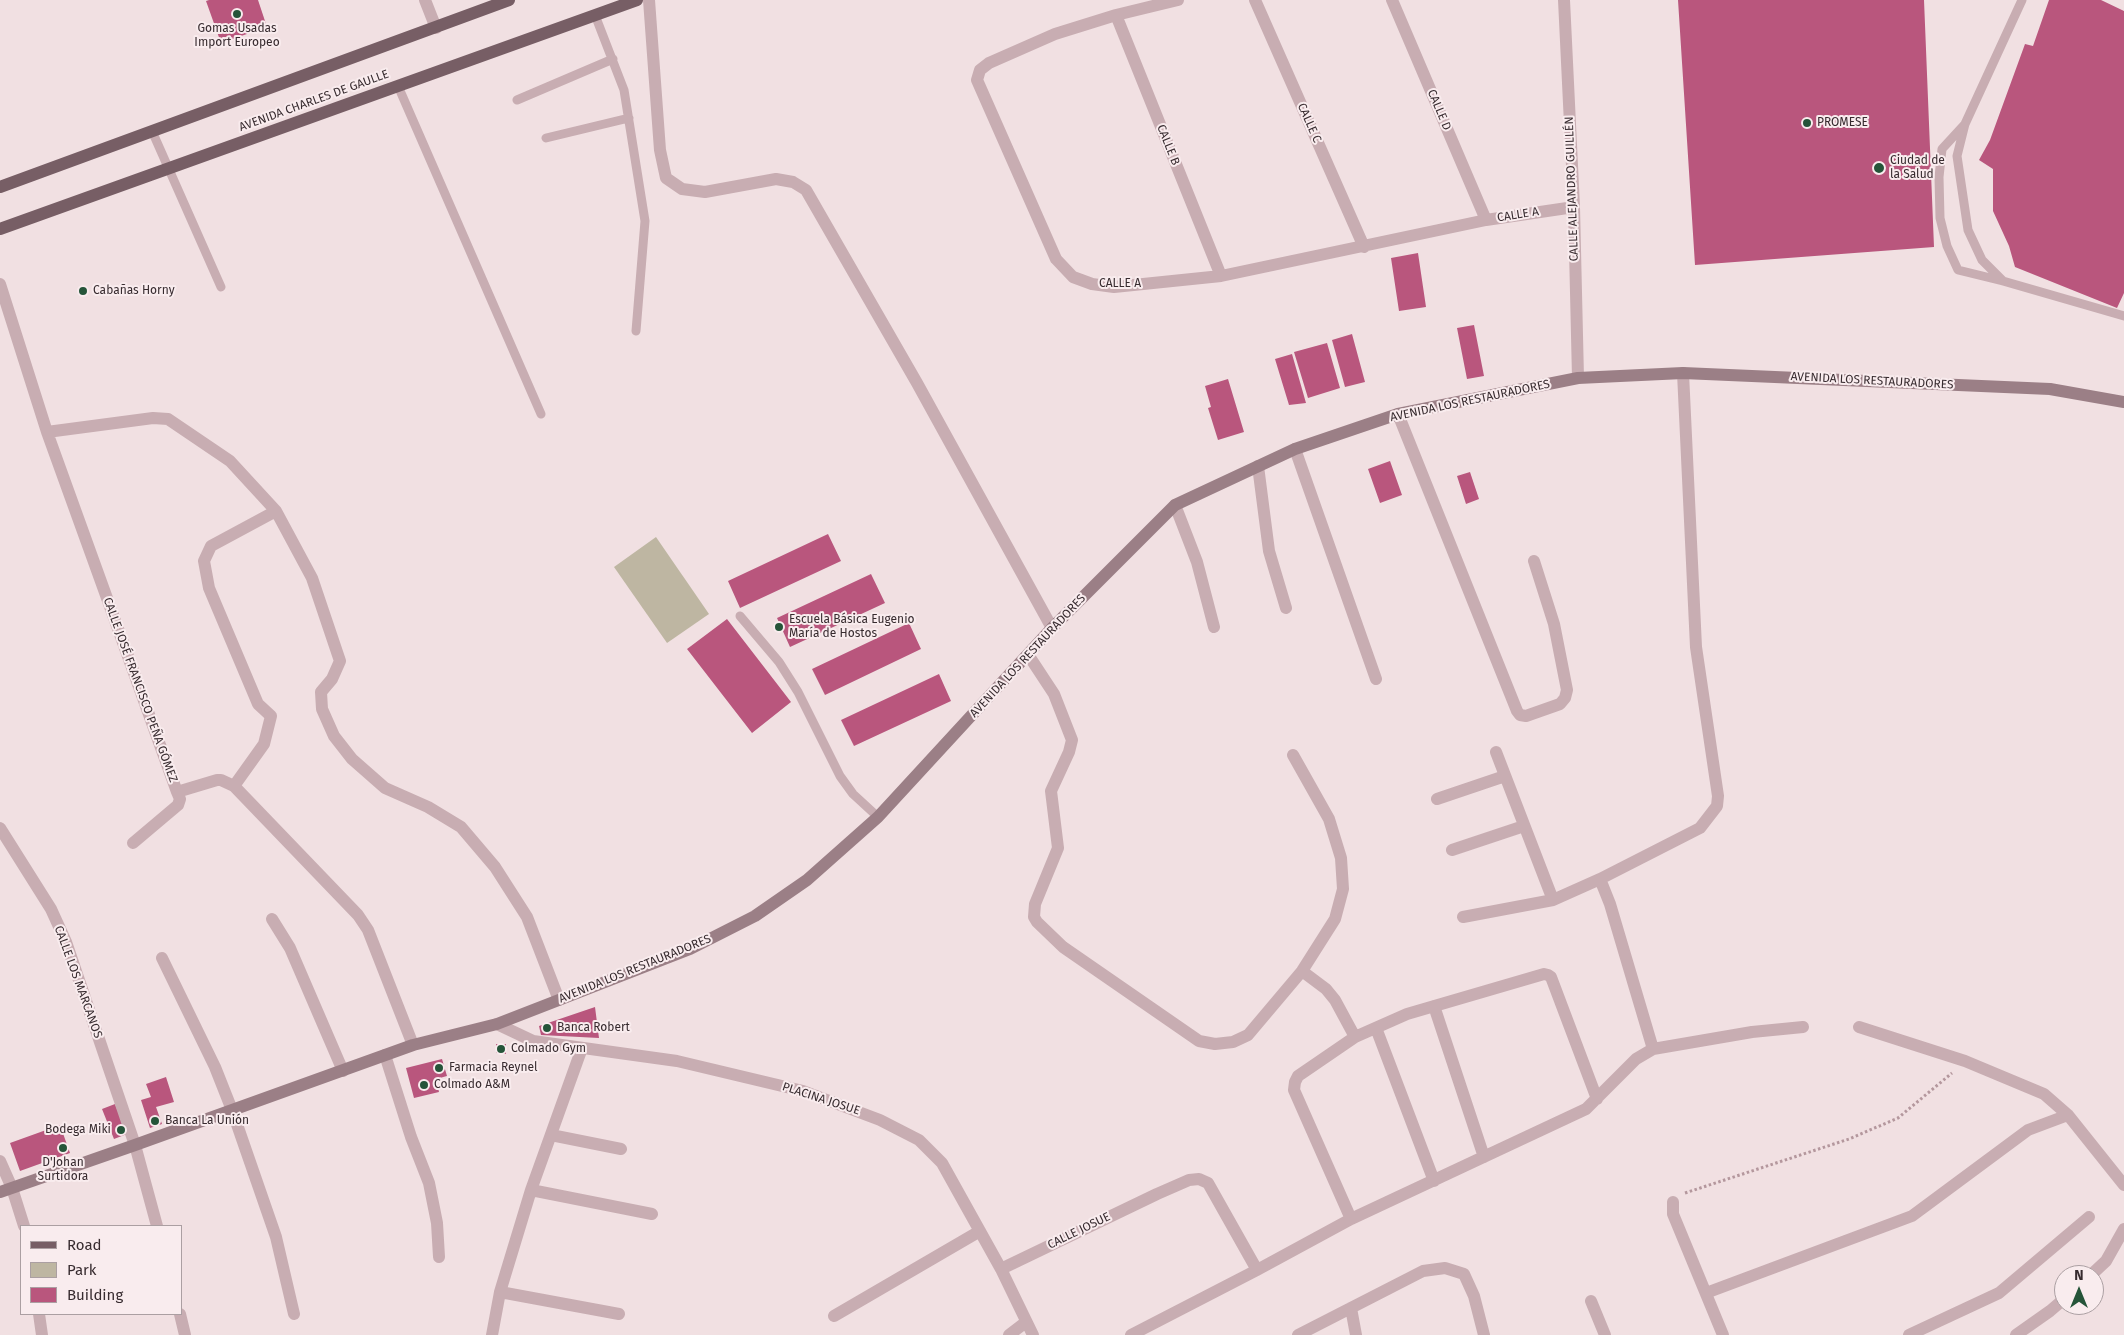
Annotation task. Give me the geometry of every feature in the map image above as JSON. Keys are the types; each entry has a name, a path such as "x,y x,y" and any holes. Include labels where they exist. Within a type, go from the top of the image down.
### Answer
{"main road":[{"path":"0,187 509,0"},
{"name":"AVENIDA CHARLES DE GAULLE","path":"0,229 637,0"}],"street":[{"path":"426,0 436,28"},
{"path":"649,0 660,150 666,178 682,189 704,192 776,179 793,182 806,190 917,383 1052,628"},
{"name":"CALLE A","path":"1178,0 1116,15 1055,34 989,63 980,70 977,80 1056,259 1073,277 1092,284 1114,287 1221,276 1486,220 1574,207"},
{"name":"CALLE C","path":"1255,0 1364,246"},
{"name":"CALLE D","path":"1392,0 1486,220"},
{"name":"CALLE ALEJANDRO GUILLÉN","path":"1564,0 1574,207 1578,378"},
{"name":"CALLE B","path":"1116,15 1221,276"},
{"name":"CALLE JOSÉ FRANCISCO PEÑA GÓMEZ","path":"0,284 47,432 177,792 217,780 234,786"},
{"path":"1463,917 1553,900 1600,879 1700,828 1705,824 1718,801 1696,647 1683,373"},
{"name":"AVENIDA LOS RESTAURADORES","path":"6,1190 386,1055 497,1024 690,949 755,916 807,880 878,818 1052,628 1175,505 1295,449 1398,414 1578,378 1683,373 2050,389 2124,402"},
{"path":"1398,414 1517,711 1520,715 1526,716 1560,704 1565,698 1566,690 1554,624 1534,561"},
{"path":"47,432 153,418 168,419 230,461 276,511 312,578 340,661 332,679 321,692 322,709 334,736 352,759 385,788 428,807 461,827 494,867 527,917 559,1000"},
{"path":"1295,449 1376,679"},
{"path":"1258,466 1269,551 1286,608"},
{"path":"1175,505 1197,562 1214,627"},
{"path":"276,511 211,546 204,561 208,588 258,704 270,716 264,744 234,786 364,923 413,1046"},
{"path":"1028,656 1054,694 1072,740 1069,752 1051,791 1058,848 1035,904 1034,917 1063,947 1199,1040 1215,1044 1233,1042 1248,1035 1302,971 1335,919 1342,889 1341,858 1329,819 1293,755"},
{"path":"1496,752 1553,900"},
{"path":"1437,799 1505,776"},
{"path":"133,843 178,805 180,800 177,792"},
{"path":"1452,850 1524,826"},
{"name":"CALLE LOS MARCANOS","path":"0,828 51,909 66,942 135,1145 157,1225"},
{"path":"1600,879 1610,904 1653,1049"},
{"path":"272,919 290,948 343,1071"},
{"path":"162,958 215,1067 232,1110 276,1237 294,1314"},
{"path":"1302,971 1326,989 1335,1000 1355,1037"},
{"path":"1351,1219 1294,1090 1298,1076 1355,1037 1407,1014 1544,974 1548,975 1551,977 1597,1099"},
{"path":"1434,1006 1484,1157"},
{"name":"PLACINA JOSUE","path":"497,1024 534,1041 677,1061 803,1091 880,1120 919,1140 942,1163 1001,1269 1032,1335"},
{"path":"1859,1027 1965,1062 2044,1094 2068,1115 2124,1185"},
{"path":"1376,1028 1434,1181"},
{"path":"1131,1335 1351,1219 1586,1109 1630,1065 1653,1049 1752,1032 1803,1028"},
{"path":"492,1335 500,1292 531,1190 582,1048"},
{"path":"386,1055 411,1137 429,1183 437,1224 439,1257"},
{"path":"1706,1293 1912,1216 2028,1130 2068,1115"},
{"path":"551,1135 621,1149"},
{"path":"0,1161 6,1190 24,1225"},
{"name":"CALLE JOSUE","path":"1001,1269 1158,1194 1189,1180 1199,1179 1208,1183 1257,1270"},
{"path":"531,1190 652,1214"},
{"path":"1673,1202 1673,1214 1723,1335"},
{"path":"1909,1335 1999,1293 2089,1217"},
{"path":"2102,1265 2106,1261 2124,1229"},
{"path":"834,1316 980,1231"},
{"path":"1298,1335 1423,1271 1445,1268 1464,1274 1474,1296 1484,1335"},
{"path":"500,1292 619,1314"},
{"path":"1592,1300 1605,1335"},
{"path":"1351,1308 1356,1335"},
{"path":"2016,1335 2054,1308"},
{"path":"39,1315 42,1335"},
{"path":"180,1315 185,1335"},
{"path":"1009,1335 1026,1322"}],"lane":[{"path":"2003,281 1982,260 1968,230 1957,156 1965,124 2022,0"},
{"path":"595,15 624,90 645,221 636,331"},
{"path":"517,100 613,59"},
{"path":"398,86 541,414"},
{"path":"546,138 629,118"},
{"path":"1965,124 1942,149 1939,177 1940,218 1947,246 1958,270 2124,316"},
{"path":"152,131 221,287"},
{"path":"740,616 779,662 798,692 840,776 853,794 878,818"}],"path":[{"path":"1673,1202 1681,1194 1849,1139 1898,1118 1965,1062"}],"green space":[{"path":"656,537 709,614 667,643 614,567"}],"building":[{"name":"Gomas Usadas Import Europeo","path":"258,0 267,27 221,43 206,1"},
{"name":"PROMESE","path":"1678,0 1924,0 1934,247 1695,265"},
{"path":"2049,0 2101,0 2124,11 2124,293 2117,308 2015,267 2009,246 1993,211 1993,169 1979,160 1990,140 2025,44 2033,46"},
{"path":"1418,253 1426,307 1399,311 1391,258"},
{"path":"1474,325 1484,376 1467,379 1457,328"},
{"path":"1352,334 1365,382 1345,387 1332,340"},
{"path":"1327,343 1340,388 1308,398 1294,352"},
{"path":"1292,354 1306,403 1289,405 1275,359"},
{"path":"1228,379 1244,432 1218,440 1208,408 1211,407 1205,386"},
{"path":"1390,461 1402,495 1380,503 1368,469"},
{"path":"1470,472 1479,499 1466,504 1457,476"},
{"path":"828,534 841,561 740,608 728,581"},
{"path":"871,574 885,603 790,647 777,618"},
{"path":"727,619 791,702 752,733 687,649"},
{"path":"909,623 921,649 825,695 812,669"},
{"path":"939,674 951,701 854,746 841,720"},
{"path":"595,1007 599,1038 541,1035 539,1026"},
{"name":"Colmado Gym","path":"496,1044 506,1044 506,1054 496,1053"},
{"name":"Colmado A&M","path":"442,1059 447,1076 436,1079 439,1092 414,1098 406,1068"},
{"path":"166,1077 174,1102 156,1107 162,1124 150,1128 141,1100 151,1097 146,1084"},
{"path":"115,1104 127,1134 114,1139 102,1109"},
{"path":"60,1125 70,1153 20,1171 10,1143"}],"place":[{"name":"Gomas Usadas Import Europeo","path":"237,14"},
{"name":"PROMESE","path":"1807,123"},
{"name":"Ciudad de la Salud","path":"1879,168"},
{"name":"Cabañas Horny","path":"83,291"},
{"name":"Escuela Básica Eugenio María de Hostos","path":"779,627"},
{"name":"Banca Robert","path":"547,1028"},
{"name":"Colmado Gym","path":"501,1049"},
{"name":"Farmacia Reynel","path":"439,1068"},
{"name":"Colmado A&M","path":"424,1085"},
{"name":"Banca La Unión","path":"155,1121"},
{"name":"Bodega Miki","path":"121,1130"},
{"name":"D'Johan Surtidora","path":"63,1148"}]}
